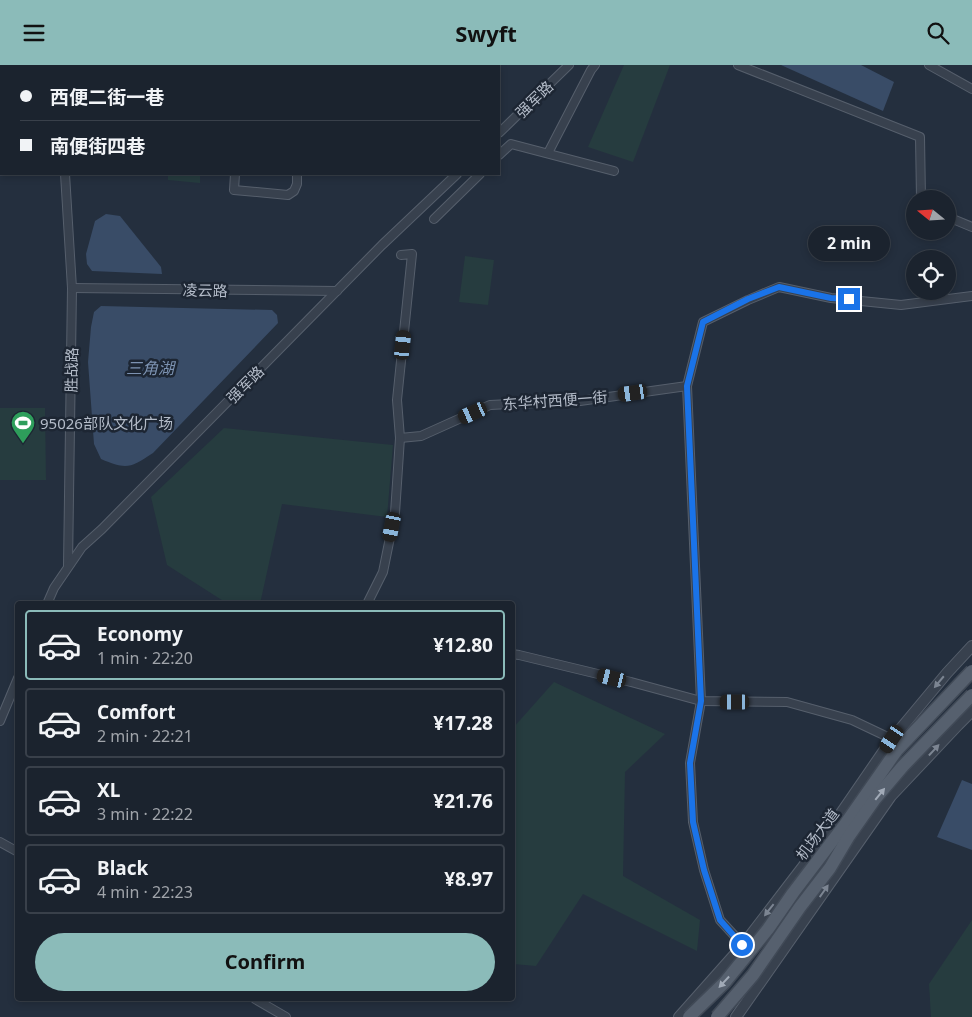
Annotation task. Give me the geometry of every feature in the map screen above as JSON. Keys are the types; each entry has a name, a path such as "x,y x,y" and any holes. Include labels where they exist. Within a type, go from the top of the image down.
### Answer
{"main road":[{"name":"机场大道","path":"689,1017 725,982 768,929 897,750 972,671"},
{"name":"机场大道","path":"717,1017 753,975 800,907 830,868 849,836 875,799 903,766 972,695"}],"street":[{"name":"强军路","path":"500,132 569,65"},
{"path":"548,153 591,69 595,65"},
{"path":"738,65 920,137 921,190"},
{"path":"928,65 972,89"},
{"path":"500,154 511,143 614,171"},
{"name":"胜战路","path":"65,175 72,288 68,567"},
{"path":"235,175 234,190 288,195 294,191 298,175"},
{"name":"强军路","path":"48,601 54,588 82,547 102,529 382,245 456,175"},
{"path":"434,219 479,175"},
{"path":"956,220 972,227"},
{"path":"368,601 383,572 395,513 400,438 397,400 412,254 401,255"},
{"path":"742,945 720,920 704,870 693,822 690,763 701,701 687,386 703,322 748,299 779,287 831,298 901,305 972,296"},
{"name":"凌云路","path":"72,288 337,291"},
{"name":"东华村西便一街","path":"400,438 421,435 490,405 580,401 687,386"},
{"path":"679,1017 742,945 815,851 892,739 972,646"},
{"path":"515,654 701,701 787,702 852,720 892,739"},
{"path":"0,721 15,684"},
{"path":"736,1017 891,797 972,711"},
{"path":"0,842 15,850"},
{"path":"258,1001 286,1017"}],"green space":[{"path":"624,65 670,65 633,162 588,147"},
{"path":"168,175 200,175 200,183 168,180"},
{"path":"465,256 494,260 488,305 459,302"},
{"name":"95026部队文化广场","path":"0,408 45,408 46,480 0,480"},
{"path":"224,428 393,445 387,517 282,504 261,601 223,601 167,565 151,497"},
{"path":"554,682 665,734 625,772 623,876 700,920 697,951 583,894 536,966 515,964 515,726"},
{"path":"972,920 972,1017 931,1017 929,984"}],"water":[{"path":"781,65 861,65 894,82 883,111"},
{"path":"106,214 120,216 161,267 162,274 92,271 87,264 86,254 95,221"},
{"name":"三角湖","path":"101,306 272,310 277,315 278,323 153,453 139,462 123,466 101,459 94,444 88,362 94,312"},
{"path":"962,780 972,784 972,850 937,837"}],"place":[{"name":"95026部队文化广场","path":"23,444"}],"route":[{"path":"742,945 720,920 704,870 693,822 690,763 701,701 687,386 703,322 748,299 779,287 831,298 849,299"}]}
